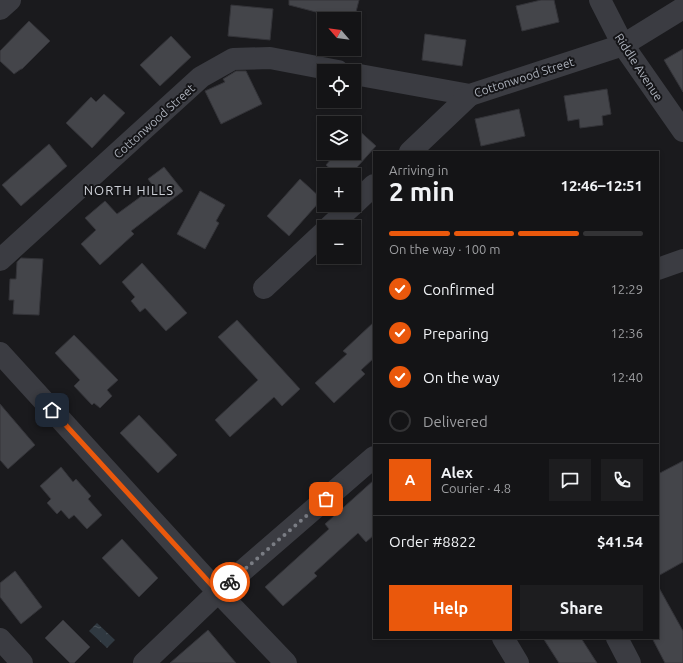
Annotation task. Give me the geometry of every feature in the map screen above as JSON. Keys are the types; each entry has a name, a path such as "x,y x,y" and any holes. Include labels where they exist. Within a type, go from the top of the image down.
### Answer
{"street":[{"path":"0,9 10,0"},
{"name":"Riddle Avenue","path":"600,0 623,45 683,131"},
{"name":"Cottonwood Street","path":"361,75 470,96 623,45 683,8"},
{"name":"Cottonwood Street","path":"0,260 201,77 233,59 270,58 317,67"},
{"path":"411,151 470,96"},
{"path":"361,198 373,186"},
{"path":"337,220 346,212"},
{"path":"264,288 317,239"},
{"path":"659,269 683,260"},
{"path":"0,353 218,592 286,663"},
{"path":"144,663 218,592 373,458"},
{"path":"0,639 22,663"},
{"path":"504,639 518,663"},
{"path":"618,639 630,663"}],"water":[{"path":"97,623 115,640 107,648 89,631"}],"building":[{"path":"289,0 359,0 356,12 317,12 289,5"},
{"path":"541,0 554,0 559,22 522,31 516,6"},
{"path":"231,5 273,9 270,40 228,36"},
{"path":"29,21 50,41 22,69 14,74 0,61 0,51"},
{"path":"425,34 466,40 462,66 422,60"},
{"path":"171,36 191,57 160,86 140,65"},
{"path":"683,49 683,92 664,60"},
{"path":"236,71 246,71 262,104 221,124 205,91 225,82 223,79"},
{"path":"607,89 611,114 602,116 603,125 580,128 579,119 568,121 564,96"},
{"path":"104,94 125,113 92,148 66,123 91,97 96,102"},
{"path":"519,109 525,136 481,146 475,119"},
{"path":"361,132 376,146 356,168 329,168 326,165 330,160 361,160"},
{"path":"49,144 67,166 21,206 2,185"},
{"path":"164,167 183,191 131,231 134,234 100,265 81,244 96,230 85,218 105,201 117,214 154,187 148,179"},
{"path":"300,179 317,194 317,205 289,236 267,216"},
{"path":"200,191 225,205 216,221 219,223 205,249 177,234"},
{"path":"21,258 43,259 39,315 13,314 14,300 9,300 10,279 16,279 17,262"},
{"path":"142,263 187,313 166,331 145,308 140,312 131,301 135,297 122,282"},
{"path":"237,320 300,389 282,406 274,397 230,437 215,420 258,380 218,337"},
{"path":"373,323 373,359 361,370 365,374 334,403 315,383 347,354 343,351"},
{"path":"74,335 118,380 107,390 112,396 100,408 94,403 92,405 74,386 80,380 55,353"},
{"path":"0,404 35,445 8,469 0,460"},
{"path":"139,415 177,455 158,473 120,433"},
{"path":"683,461 683,562 659,575 659,473"},
{"path":"61,467 73,482 76,479 91,496 88,499 102,515 87,529 74,515 69,519 61,510 57,514 47,503 51,499 40,486"},
{"path":"373,481 373,536 366,542 358,533 314,573 317,576 283,606 265,587 329,529 325,524"},
{"path":"122,539 158,578 139,597 102,558"},
{"path":"15,571 42,607 21,624 0,597 0,583"},
{"path":"659,588 683,631 683,663 665,663 653,639 659,639"},
{"path":"63,620 90,647 74,663 70,663 45,638"},
{"path":"208,630 236,663 170,663"},
{"path":"544,639 582,639 597,663 559,663"}],"way so far":[{"path":"230,582 326,499"}],"district":[{"name":"NORTH HILLS","path":"129,190"}],"route":[{"path":"52,410 218,592 230,582"}]}
